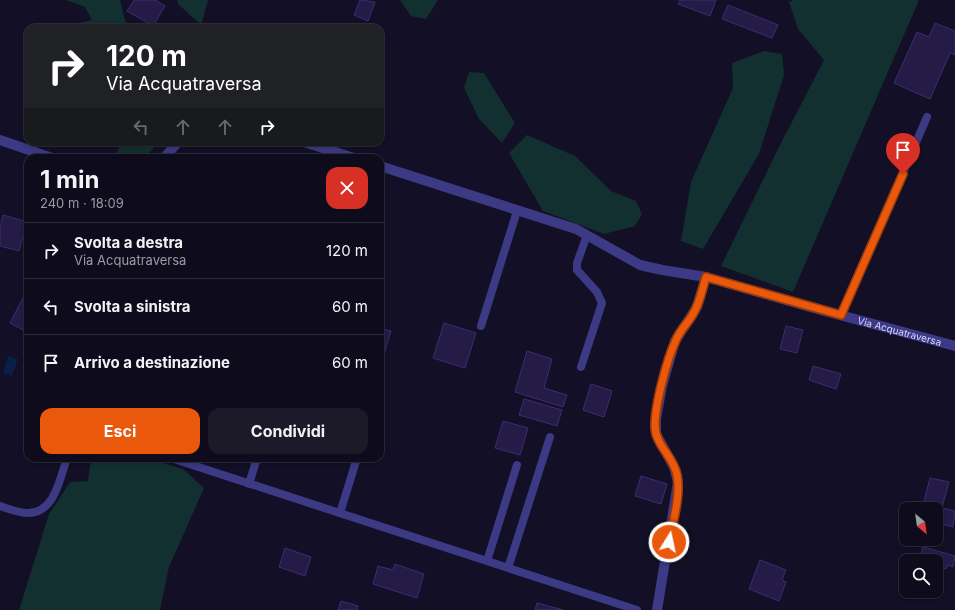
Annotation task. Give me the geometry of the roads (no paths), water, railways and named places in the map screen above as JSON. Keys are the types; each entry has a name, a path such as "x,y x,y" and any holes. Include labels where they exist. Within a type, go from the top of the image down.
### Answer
{"street":[{"path":"0,140 40,154"},
{"path":"168,154 174,146"},
{"path":"316,146 342,154"},
{"name":"Via Acquatraversa","path":"384,167 587,235 640,265 706,277 955,346"},
{"path":"657,610 678,482 674,466 656,434 656,419 662,386 675,341 697,307 706,277"}],"lane":[{"path":"841,315 927,117"},
{"path":"481,326 517,211"},
{"path":"581,367 602,303 597,292 577,270 587,235"},
{"path":"508,568 550,437"},
{"path":"0,506 29,513 42,509 55,494 66,462"},
{"path":"183,462 637,610"},
{"path":"249,484 256,462"},
{"path":"340,513 356,462"},
{"path":"486,561 516,465"}],"water":[{"path":"8,356 18,359 12,376 3,373"}]}
